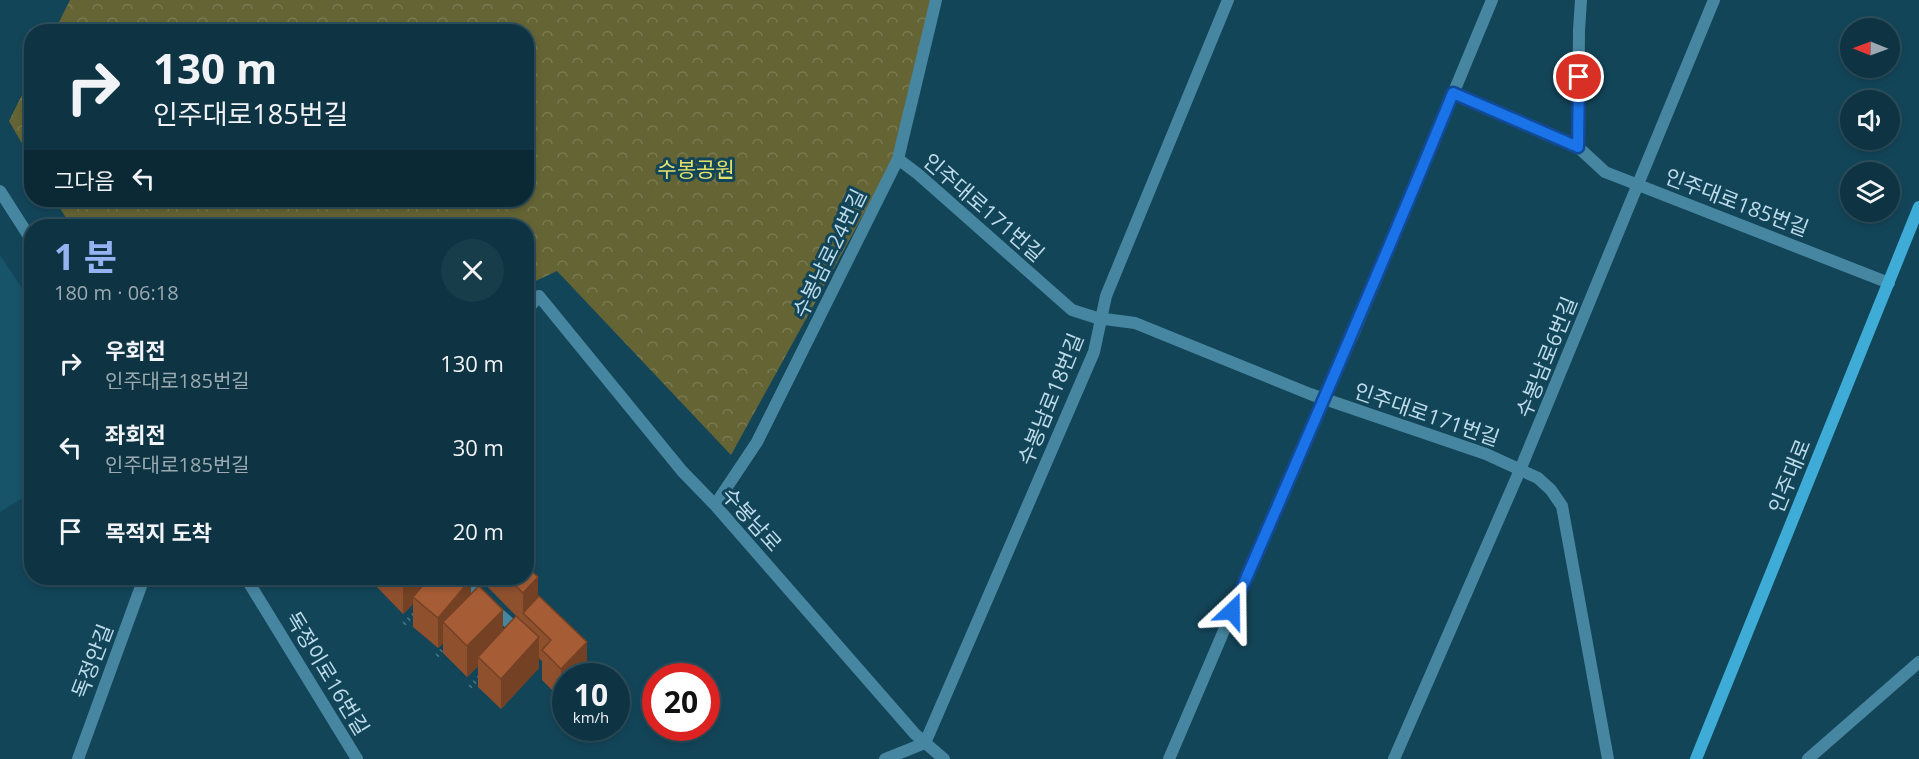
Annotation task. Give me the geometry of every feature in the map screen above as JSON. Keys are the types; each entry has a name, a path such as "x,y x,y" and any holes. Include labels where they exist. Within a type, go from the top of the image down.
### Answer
{"main road":[{"name":"인주대로","path":"1696,759 1919,207"}],"street":[{"name":"수봉남로24번길","path":"715,505 757,442 897,159 936,0"},
{"name":"수봉남로18번길","path":"926,743 1094,352 1106,296 1228,0"},
{"path":"1169,759 1323,399 1353,335 1492,0"},
{"path":"1578,147 1581,0"},
{"name":"수봉남로6번길","path":"1394,759 1520,470 1714,0"},
{"name":"인주대로185번길","path":"1453,93 1578,147 1605,172 1888,282"},
{"name":"인주대로171번길","path":"897,159 918,174 1072,310 1101,318 1135,323 1323,399 1486,454 1538,478 1551,490 1562,506 1608,759"},
{"path":"0,191 24,228"},
{"name":"수봉남로","path":"534,302 539,296 682,471 715,505 888,705 944,759"},
{"name":"독정안길","path":"78,759 141,585"},
{"name":"독정이로16번길","path":"250,585 357,759"},
{"path":"468,585 519,632"},
{"path":"1808,759 1919,662"},
{"path":"885,759 926,743"}],"path":[{"path":"404,624 418,609"},
{"path":"437,656 451,640"},
{"path":"470,687 484,672"}],"shaded area":[{"path":"0,255 24,291 24,497 0,512"}],"green space":[{"name":"수봉공원","path":"70,0 932,0 894,159 731,455 557,271 534,282 534,219 67,219 59,207 534,207 534,24 58,24"},
{"path":"24,91 24,147 9,121"}],"building":[{"path":"423,585 466,585 438,618 413,597"},
{"path":"515,585 530,585 523,593"},
{"path":"479,586 503,610 467,646 443,622"},
{"path":"539,596 587,642 567,663 555,663 542,650 551,640 523,613"},
{"path":"516,616 539,637 501,679 478,657"}],"route":[{"path":"1232,611 1353,335 1453,93 1578,147 1579,77"}]}
